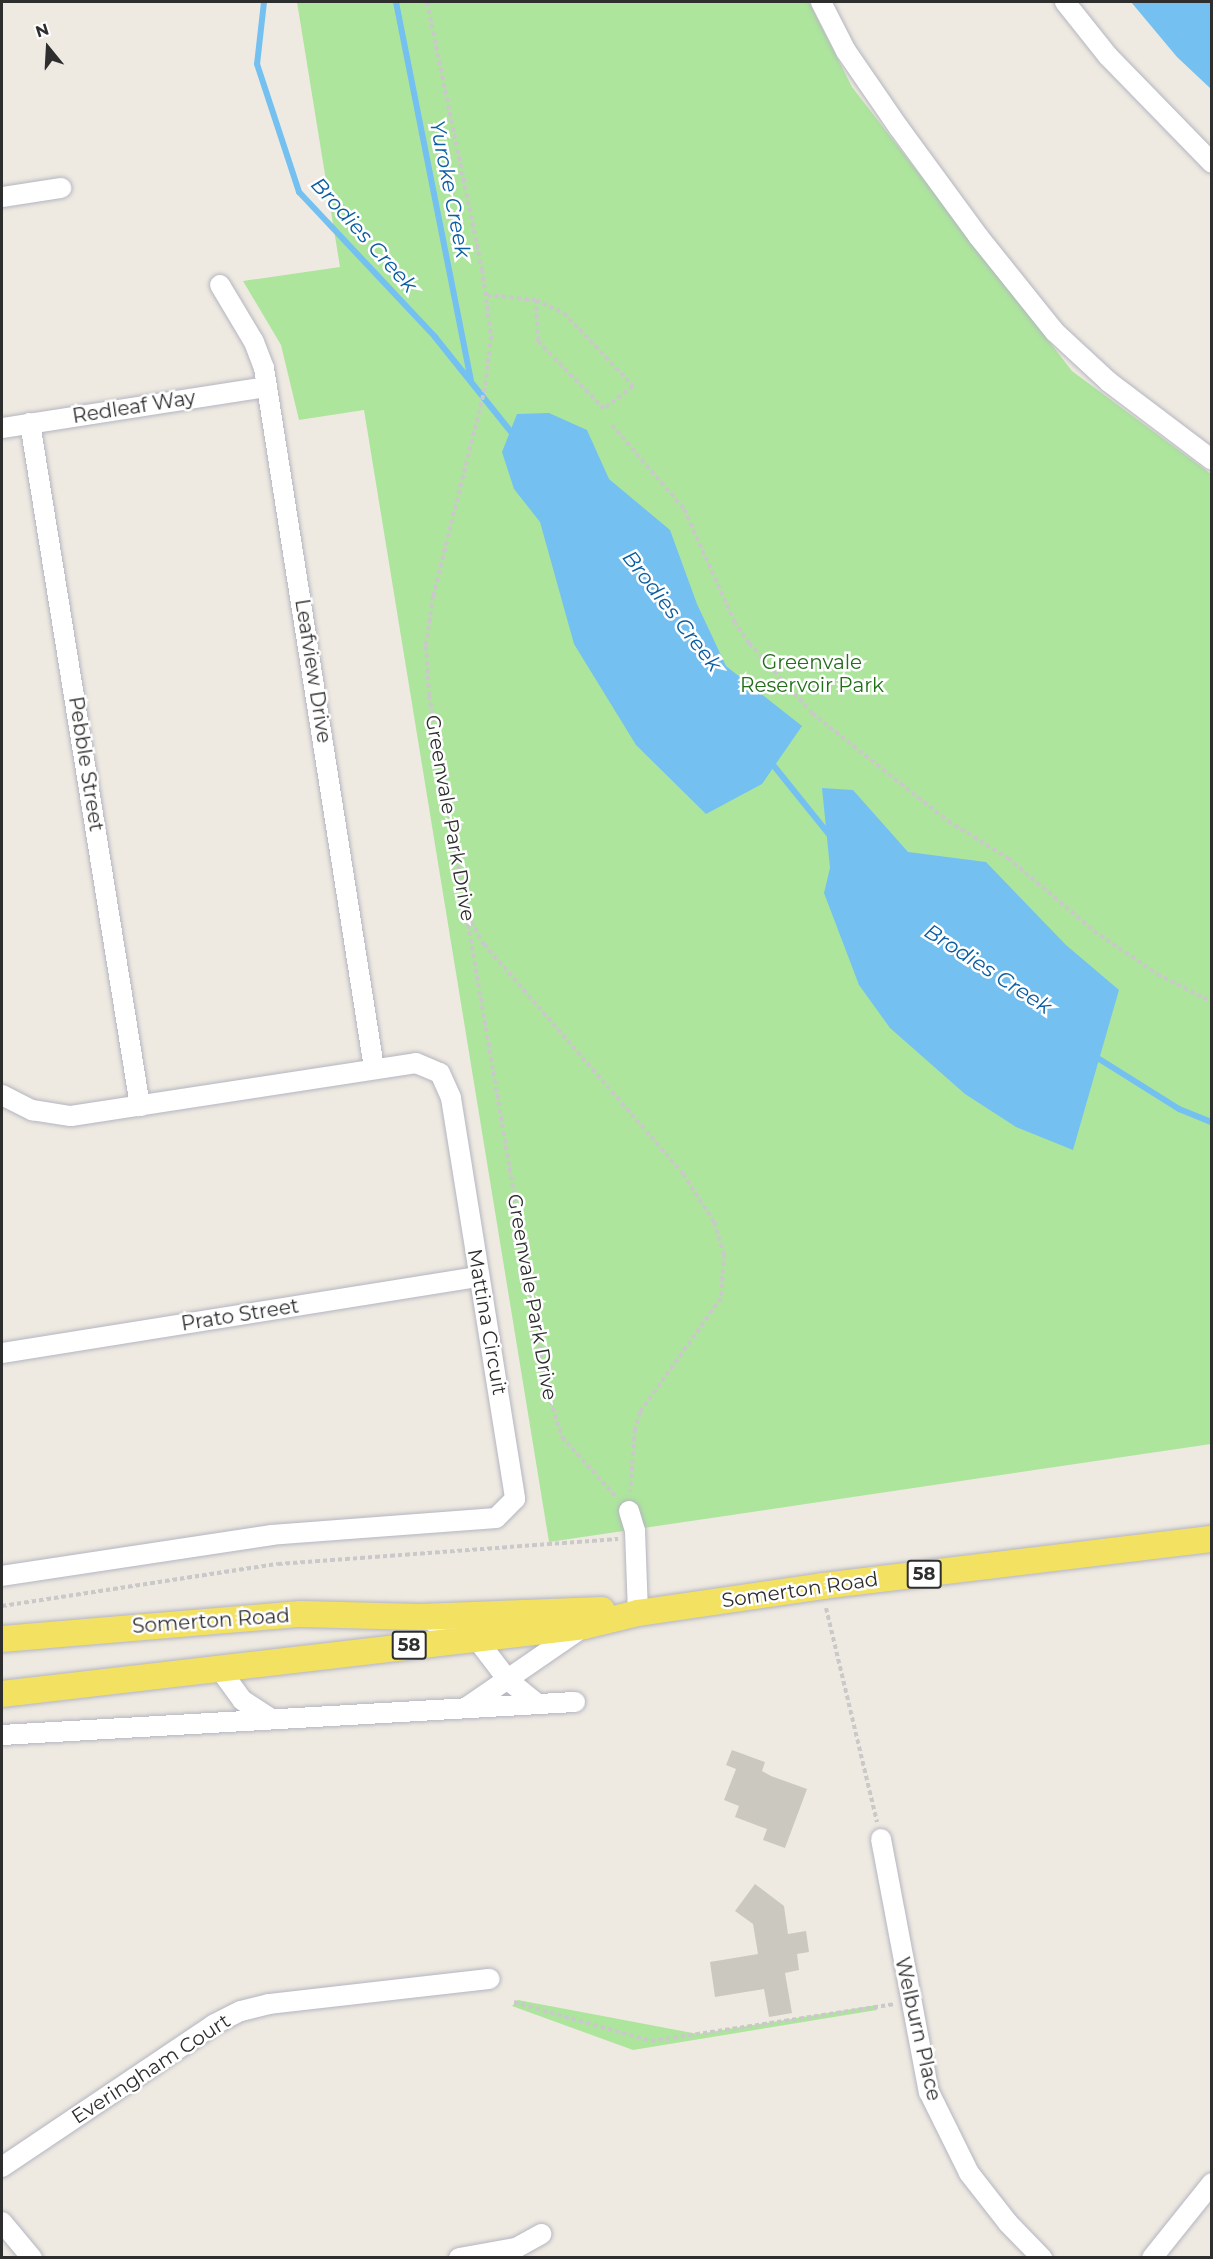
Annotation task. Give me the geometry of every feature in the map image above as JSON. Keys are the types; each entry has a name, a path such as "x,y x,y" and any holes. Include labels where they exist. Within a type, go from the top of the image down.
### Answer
{"main road":[{"name":"Somerton Road","path":"2,1694 475,1637 585,1626 638,1613 822,1586 1212,1539"},
{"name":"Somerton Road","path":"2,1639 301,1614 420,1617 584,1609 638,1613"}],"street":[{"path":"821,2 846,51 899,128 978,236 1055,332 1108,382 1212,460"},
{"path":"1065,2 1108,56 1212,163"},
{"path":"2,197 61,188"},
{"name":"Leafview Drive","path":"220,285 254,342 267,387 374,1068"},
{"name":"Redleaf Way","path":"2,428 267,387"},
{"name":"Pebble Street","path":"30,423 140,1106"},
{"name":"Mattina Circuit","path":"2,1095 51,1115 140,1106 374,1068 416,1063 432,1067 447,1081 514,1479 515,1499 496,1518 272,1535 2,1576"},
{"name":"Prato Street","path":"2,1353 479,1277"},
{"path":"629,1511 636,1538 638,1613"},
{"name":"Somerton Road","path":"420,1617 475,1637"},
{"name":"Somerton Road","path":"467,1707 585,1626"},
{"path":"475,1637 507,1680 538,1704"},
{"path":"219,1668 242,1700 270,1718"},
{"path":"2,1735 575,1702"},
{"name":"Welburn Place","path":"881,1839 909,2002 929,2092 954,2147 988,2199 1042,2258"},
{"name":"Everingham Court","path":"2,2168 213,2025 242,2011 269,2004 490,1979"},
{"path":"1152,2258 1212,2183"},
{"path":"2,2222 32,2258"},
{"path":"459,2258 516,2248 541,2234"}],"path":[{"name":"Greenvale Park Drive","path":"427,2 487,295 491,336 487,381 433,596 426,646 429,695 554,1414 572,1452 629,1511"},
{"path":"487,295 536,300 564,313 633,386 604,409 538,341 536,300"},
{"path":"612,425 684,509 734,621 749,643 812,713 948,821 1008,858 1094,931 1157,974 1212,1002"},
{"path":"465,912 484,944 683,1174 709,1212 724,1254 721,1298 640,1412 633,1446 629,1511"},
{"path":"2,1606 278,1564 636,1538"},
{"path":"822,1586 881,1839"},
{"path":"514,2002 651,2041 909,2002"}],"green space":[{"name":"Greenvale Reservoir Park","path":"297,2 809,2 852,87 1072,371 1211,474 1211,1444 549,1542 364,410 299,420 281,345 243,281 340,267"},
{"path":"518,2000 698,2034 877,2005 877,2010 633,2050 512,2006"}],"water":[{"path":"1131,2 1211,2 1211,89 1177,57"},
{"path":"549,413 587,430 609,479 670,530 697,604 726,666 802,726 762,784 706,814 636,745 574,644 540,522 514,489 502,452 517,414"},
{"path":"822,788 853,790 908,852 986,862 1066,945 1119,990 1073,1150 1016,1127 965,1094 890,1028 859,985 824,893 830,868"}],"building":[{"path":"732,1750 765,1762 762,1771 771,1776 807,1789 785,1848 763,1840 767,1829 735,1817 739,1806 724,1800 736,1769 726,1765"},
{"path":"755,1884 784,1906 788,1934 806,1931 809,1952 797,1954 799,1970 785,1973 792,2013 769,2017 764,1989 715,1997 710,1962 758,1954 753,1924 735,1911"}],"waterway":[{"name":"Brodies Creek","path":"264,2 257,64 299,192 435,337 515,437"},
{"name":"Yuroke Creek","path":"396,2 471,381"},
{"name":"Brodies Creek","path":"770,761 831,837"},
{"name":"Brodies Creek","path":"1096,1057 1179,1109 1212,1122"}]}
